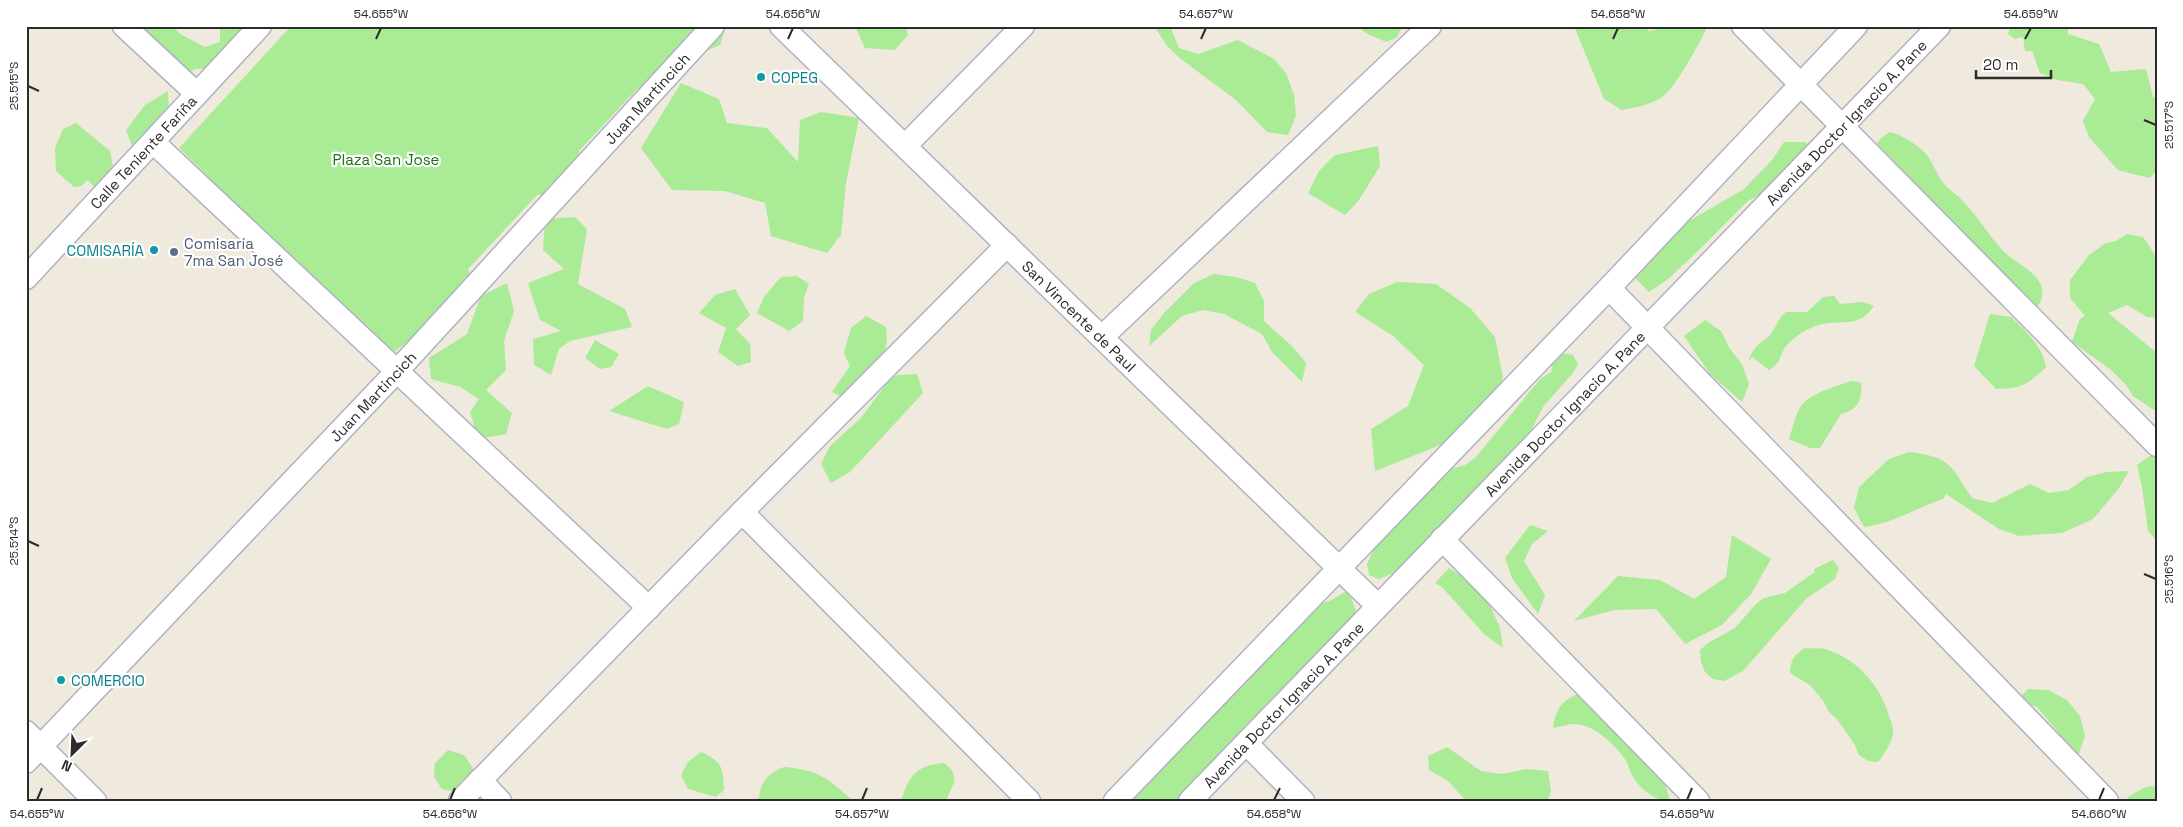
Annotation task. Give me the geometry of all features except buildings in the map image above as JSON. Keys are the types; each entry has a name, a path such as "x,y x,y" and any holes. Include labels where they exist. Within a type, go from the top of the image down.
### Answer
{"street":[{"path":"124,26 197,94"},
{"name":"Calle Teniente Fariña","path":"26,278 260,26"},
{"name":"Juan Martincich","path":"31,747 397,372 713,26"},
{"name":"San Vincente de Paul","path":"781,26 1378,606"},
{"path":"905,146 1023,26"},
{"path":"1102,337 1430,26"},
{"path":"1743,26 2157,445"},
{"path":"1115,801 1609,288 1856,26"},
{"name":"Avenida Doctor Ignacio A. Pane","path":"1190,801 1939,26"},
{"path":"153,142 648,608"},
{"path":"460,801 742,512 1007,245"},
{"path":"1609,288 2107,801"},
{"path":"742,512 1029,801"},
{"path":"1442,539 1698,801"},
{"path":"1246,743 1303,801"},
{"path":"31,747 95,801"},
{"path":"480,780 500,801"}],"green space":[{"path":"1686,25 1707,28 1687,65 1668,92 1653,102 1622,110 1604,99 1574,26 1643,26 1649,31"},
{"path":"126,26 173,26 180,34 205,47 220,42 220,26 246,26 214,68 195,69 178,78"},
{"name":"Plaza San Jose","path":"291,26 726,26 720,45 686,59 647,90 638,88 579,151 577,162 544,197 538,194 468,269 472,278 423,330 390,355 230,204 207,175 179,148"},
{"path":"855,26 906,26 908,35 895,50 865,48"},
{"path":"1154,26 1170,26 1179,48 1198,54 1238,40 1274,59 1286,73 1294,95 1296,116 1288,135 1267,132 1236,100 1182,60 1167,46"},
{"path":"1357,26 1403,26 1396,38 1386,42 1366,33"},
{"path":"2011,26 2068,26 2068,34 2099,44 2111,72 2146,69 2153,97 2157,97 2157,171 2149,178 2118,170 2089,137 2083,121 2095,99 2083,84 2057,80 2040,73 2032,51 2025,51 2023,37 2015,39 2008,34"},
{"path":"681,83 719,99 727,123 767,128 798,162 800,120 821,112 859,118 846,183 841,235 827,253 771,236 765,203 725,191 672,190 641,148"},
{"path":"168,91 169,115 133,149 126,130 145,105"},
{"path":"76,123 110,151 113,167 108,186 95,188 88,180 81,186 74,187 56,171 55,148 63,129"},
{"path":"1890,132 1909,140 1926,154 1943,183 1961,198 1993,240 2004,252 2032,273 2040,283 2042,297 2030,316 1874,147 1881,138"},
{"path":"1784,142 1805,142 1822,154 1785,180 1748,201 1668,279 1649,292 1634,277 1655,241 1744,189 1773,159"},
{"path":"1378,146 1380,166 1359,200 1345,215 1308,193 1319,171 1335,155"},
{"path":"575,217 587,229 578,284 625,309 632,327 570,341 559,349 551,375 534,365 533,339 561,331 540,320 528,283 564,269 543,250 545,219"},
{"path":"2127,234 2143,237 2157,258 2157,318 2147,317 2127,305 2108,313 2157,353 2157,412 2133,396 2126,385 2110,369 2072,342 2080,319 2085,316 2070,298 2070,280 2089,255 2106,243 2116,241"},
{"path":"1214,274 1236,277 1255,283 1264,301 1264,321 1293,347 1306,363 1302,382 1272,352 1262,334 1224,314 1203,310 1182,316 1149,346 1151,330 1164,313 1194,283"},
{"path":"797,276 809,284 804,298 803,321 789,331 757,313 764,297 781,277"},
{"path":"1397,282 1436,284 1470,308 1495,337 1503,378 1490,416 1453,440 1375,471 1371,429 1408,406 1424,365 1393,336 1355,312 1369,294"},
{"path":"507,283 514,311 504,341 506,370 486,390 512,413 506,434 478,439 470,412 479,399 460,387 431,379 429,358 467,334 481,296"},
{"path":"735,289 750,315 736,329 750,344 751,362 738,366 718,352 726,328 699,313 715,295"},
{"path":"1834,296 1840,304 1863,302 1874,306 1860,319 1820,324 1801,333 1786,346 1778,361 1769,370 1752,357 1748,362 1754,350 1770,334 1786,312 1807,312 1823,297"},
{"path":"1990,314 2011,317 2028,333 2041,352 2046,367 2029,382 2012,388 1996,389 1974,366"},
{"path":"866,316 886,327 887,343 880,364 866,369 873,388 858,405 832,392 850,366 844,353 851,328"},
{"path":"1705,320 1721,331 1730,349 1742,364 1749,384 1742,402 1710,374 1684,336"},
{"path":"595,340 619,354 611,367 600,369 585,358"},
{"path":"1563,353 1573,355 1578,364 1573,373 1543,407 1502,488 1484,513 1407,567 1379,579 1369,575 1367,564 1381,534 1444,471 1465,465 1475,458 1541,378 1551,372 1554,359"},
{"path":"917,374 923,393 850,472 831,483 821,464 830,446 861,418 890,379 897,375"},
{"path":"1851,381 1862,383 1858,403 1848,412 1841,414 1820,448 1810,448 1789,439 1798,413 1806,400 1818,393"},
{"path":"648,386 684,402 679,424 667,429 609,411"},
{"path":"1909,452 1942,460 1953,470 1972,498 1992,503 2030,484 2049,493 2069,490 2087,477 2107,472 2129,471 2119,488 2093,519 2062,533 2019,536 1999,529 1946,494 1943,499 1896,519 1864,527 1854,508 1859,487 1889,459"},
{"path":"2153,454 2157,455 2157,541 2148,531 2137,465"},
{"path":"1530,525 1548,531 1532,544 1524,561 1545,595 1538,614 1512,578 1505,558"},
{"path":"1732,535 1771,559 1751,594 1722,625 1685,644 1656,609 1614,610 1574,621 1618,576 1660,580 1694,599 1726,577"},
{"path":"1833,560 1839,568 1835,579 1807,598 1743,671 1724,681 1713,679 1705,672 1701,662 1700,650 1708,643 1735,628 1756,604 1764,598 1785,593 1815,572 1814,569"},
{"path":"1449,568 1483,589 1500,628 1503,648 1485,635 1441,586 1435,583"},
{"path":"1348,590 1356,611 1334,650 1184,801 1129,801 1319,604 1330,601"},
{"path":"1805,648 1825,649 1839,655 1859,668 1875,686 1886,708 1893,731 1889,745 1878,762 1868,761 1859,755 1855,745 1837,719 1829,712 1824,702 1810,685 1790,673 1793,659"},
{"path":"1589,689 1665,783 1670,801 1650,795 1642,788 1633,778 1626,761 1620,753 1595,730 1572,724 1553,728 1557,713 1564,702"},
{"path":"2028,689 2048,690 2067,700 2080,716 2085,736 2078,756 2037,707 2017,700"},
{"path":"1447,747 1481,771 1502,774 1526,769 1548,771 1551,791 1547,801 1466,801 1448,781 1429,770 1428,756"},
{"path":"448,750 464,755 473,768 470,782 458,793 442,789 434,777 435,763"},
{"path":"701,752 717,762 722,770 724,790 716,797 688,789 681,775 688,762"},
{"path":"944,763 954,776 953,785 946,801 901,801 907,785 915,773 927,766"},
{"path":"784,767 806,770 822,776 853,801 749,801 759,798 761,787 766,778"},
{"path":"2153,786 2157,788 2157,801 2130,801 2127,797 2143,789"}],"place":[{"name":"COPEG","path":"761,77"},
{"name":"COMISARÍA","path":"154,250"},
{"name":"Comisaría 7ma San José","path":"174,252"},
{"name":"COMERCIO","path":"61,680"}]}
